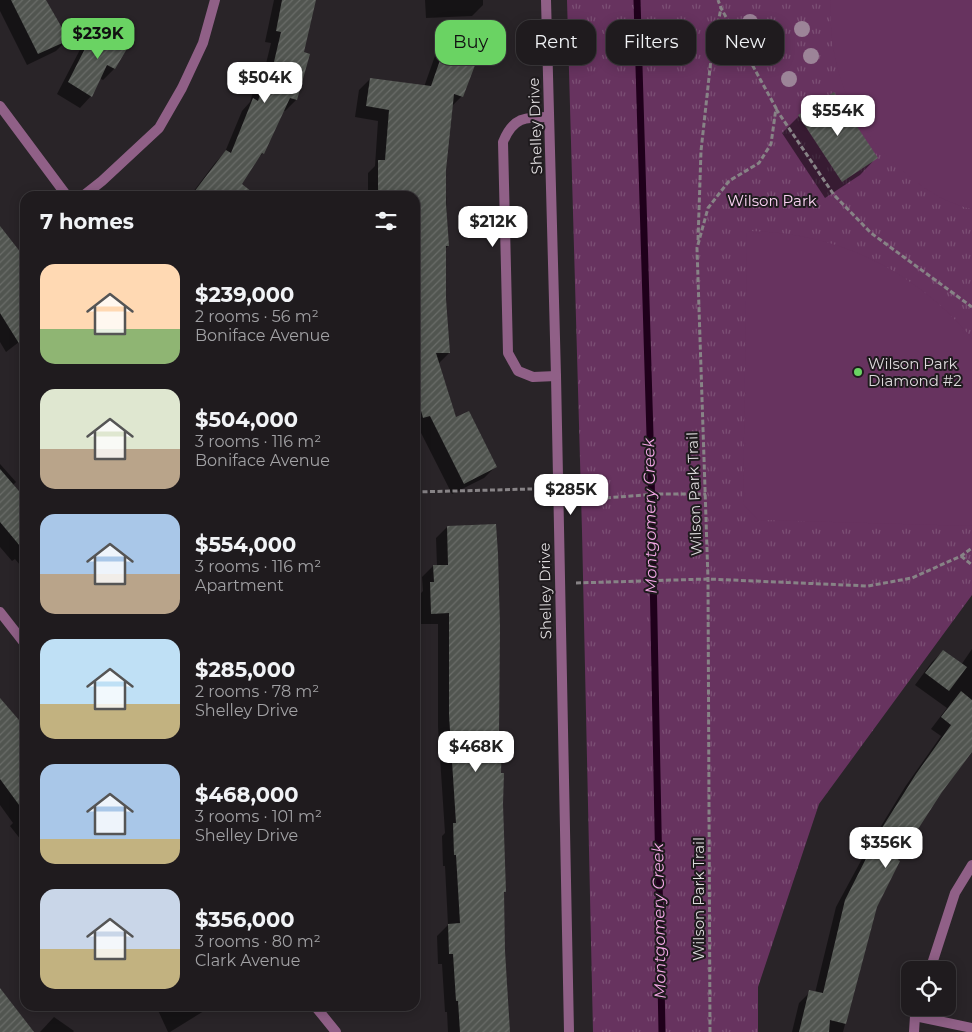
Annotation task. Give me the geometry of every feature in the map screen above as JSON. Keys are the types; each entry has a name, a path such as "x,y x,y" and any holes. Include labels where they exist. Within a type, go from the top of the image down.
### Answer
{"street":[{"path":"89,191 159,128 182,88 202,43 215,0"},
{"name":"Shelley Drive","path":"546,0 556,376 569,1032"},
{"path":"0,106 63,191"},
{"path":"550,117 533,117 517,122 508,129 503,142 508,352 518,371 533,376 556,376"},
{"path":"0,612 20,638"},
{"path":"933,961 955,893 972,865"},
{"path":"319,1011 336,1032"},
{"path":"914,1032 916,1016"},
{"path":"931,1016 972,1028"}],"path":[{"path":"718,0 776,108 834,195 871,233 972,307"},
{"path":"697,248 701,151 711,59 721,8"},
{"name":"Wilson Park Trail","path":"710,1032 708,579 697,248 708,208 729,180 759,163 771,144 776,108"},
{"path":"420,492 532,489"},
{"path":"591,499 658,494 706,494"},
{"path":"560,583 708,579 868,586 912,578 961,556 972,548"},
{"path":"961,556 972,565"}],"green space":[{"name":"Wilson Park","path":"567,0 972,0 972,595 819,804 758,987 758,1032 593,1032 582,531 569,65 596,65 596,20 568,20"},
{"path":"831,0 972,0 972,209 941,198 914,180 876,144 861,123 849,101 834,53 831,27"},
{"name":"Wilson Park Diamond #2","path":"747,231 780,233 812,238 842,247 871,259 898,274 924,292 971,337 972,526 758,520 743,504"}],"building":[{"path":"11,0 46,0 69,40 38,54"},
{"path":"282,0 316,0 304,52 310,54 297,100 290,98 264,154 262,153 242,184 251,191 195,191 226,150 231,153 253,98 258,101 268,66 273,66 281,32 276,31"},
{"path":"96,27 131,42 115,69 107,65 92,97 68,82"},
{"path":"438,65 475,65 463,97 454,94 446,170 449,246 446,246 446,299 450,353 436,353 456,417 469,411 497,467 464,484 430,416 423,418 420,407 420,191 378,191 378,160 385,160 389,110 366,106 370,78 431,86"},
{"path":"834,92 878,158 842,182 798,115"},
{"path":"0,226 20,252 20,345 0,313"},
{"path":"0,469 20,492 20,546 0,522"},
{"path":"496,524 500,627 499,736 502,736 501,773 504,773 505,951 510,1032 460,1032 453,954 449,954 448,924 460,923 456,855 454,855 453,823 456,823 449,715 449,613 431,614 430,582 434,582 433,565 448,565 447,526"},
{"path":"943,650 967,667 949,691 925,673"},
{"path":"961,691 972,700 972,752 942,792 898,860 900,861 877,907 846,1024 830,1020 829,1032 799,1032 809,990 823,993 845,900 880,831 916,774 951,725 941,717"},
{"path":"0,698 20,721 20,806 0,779"},
{"path":"0,988 34,1032 0,1032"}],"waterway":[{"name":"Montgomery Creek","path":"637,0 651,469 662,1032"}],"place":[{"name":"Wilson Park Diamond #2","path":"858,372"}]}
